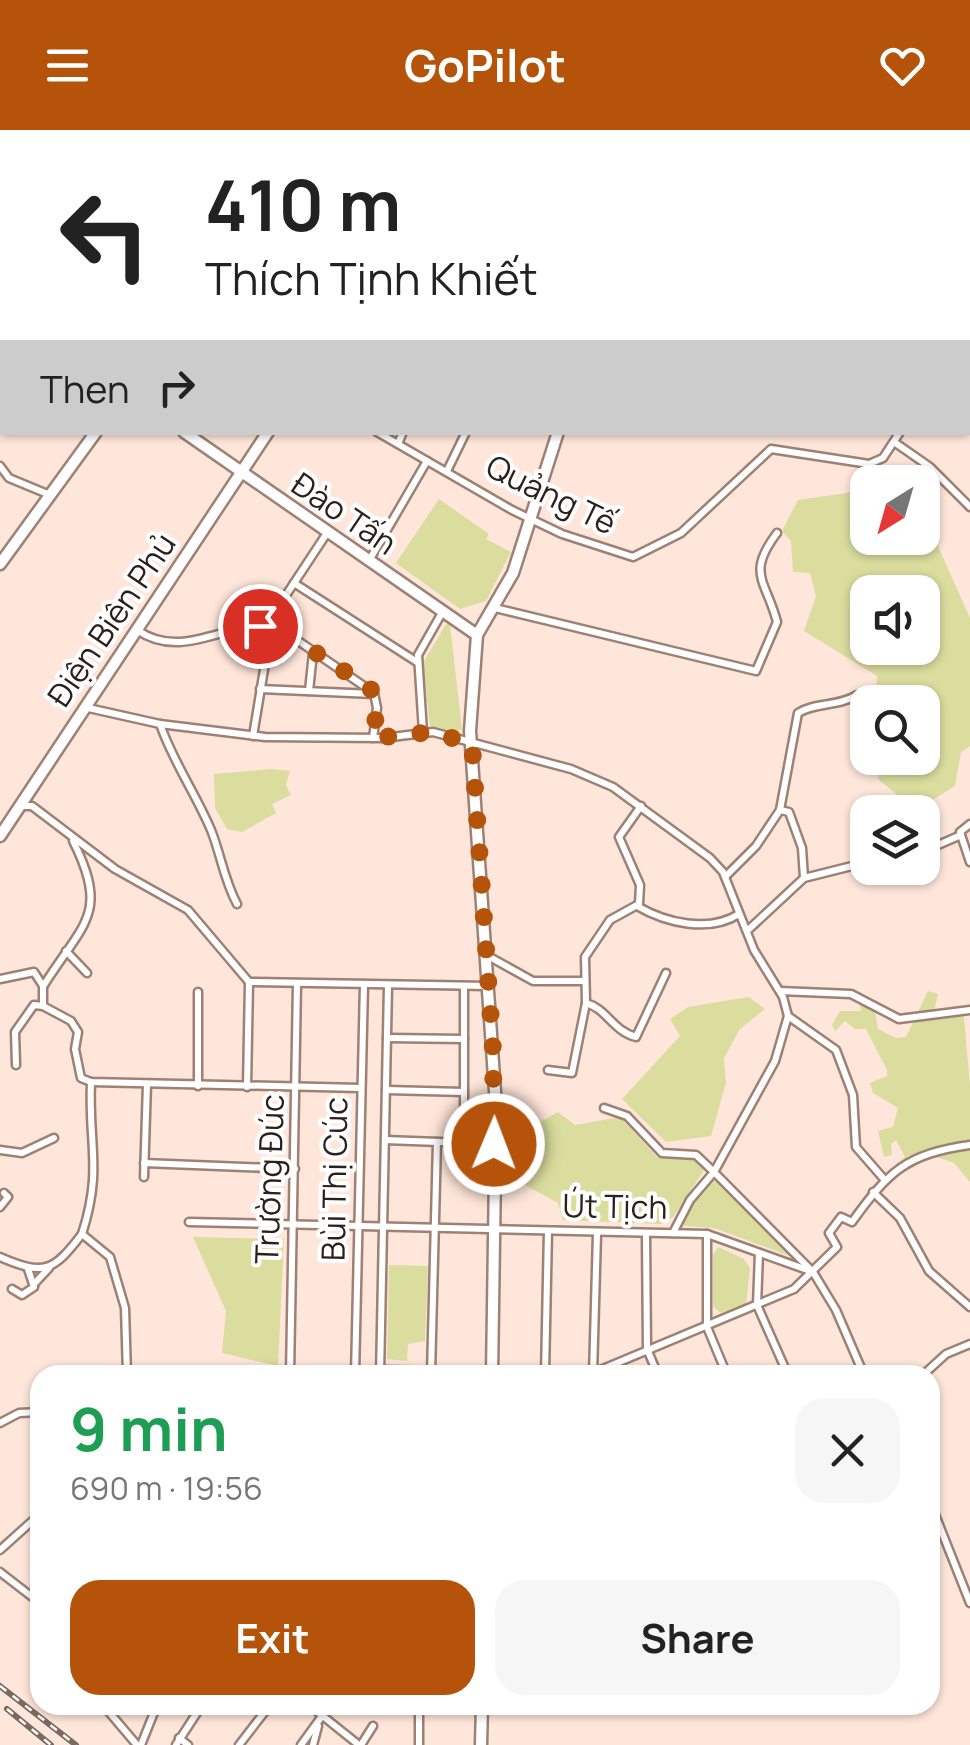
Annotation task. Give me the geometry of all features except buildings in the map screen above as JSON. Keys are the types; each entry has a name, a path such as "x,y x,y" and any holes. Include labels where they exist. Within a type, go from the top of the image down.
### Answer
{"street":[{"path":"0,564 94,435"},
{"name":"Đào Tấn","path":"188,435 477,636"},
{"name":"Điện Biên Phủ","path":"0,836 266,435"},
{"name":"Quảng Tế","path":"382,435 512,510 534,517 562,534 634,557 681,532 771,449 869,464 896,444"},
{"path":"398,444 402,435"},
{"path":"446,471 464,435"},
{"path":"492,1365 494,1144 490,986 472,744 477,636 496,608 534,517 557,435"},
{"path":"899,435 896,444 930,467 970,506"},
{"path":"369,560 426,461"},
{"path":"0,466 9,478 51,495"},
{"path":"253,736 270,625 327,533"},
{"path":"496,608 756,671 777,622 759,577 762,552 777,533"},
{"path":"294,583 417,662"},
{"path":"423,732 417,662 443,611"},
{"path":"135,629 150,639 180,642 270,625 375,694"},
{"path":"310,691 313,652"},
{"path":"260,689 375,694"},
{"path":"374,738 375,694"},
{"path":"725,877 756,846 780,810 798,713 803,708 841,705 850,699"},
{"path":"83,707 160,724 253,736 374,738 423,732 571,769 640,806 710,858 725,877 746,931 780,991 788,1016 775,1060 714,1172 690,1200 672,1233"},
{"path":"160,724 172,758 212,832 221,872 237,904"},
{"path":"18,807 32,806 114,868 188,910 249,982 246,1086"},
{"path":"548,1070 572,1072 586,1003 584,957 601,929 637,906 640,884 619,837 640,806"},
{"path":"780,810 788,812 795,822 804,878"},
{"path":"970,824 960,830 970,862"},
{"path":"940,844 960,835"},
{"path":"43,986 92,908 88,870 71,836"},
{"path":"746,931 804,878 850,866"},
{"path":"637,906 689,924 728,921 739,914"},
{"path":"66,951 87,973"},
{"path":"488,956 533,980 584,981"},
{"path":"0,979 34,972 43,986 43,1006"},
{"path":"586,1003 600,1009 622,1033 636,1037 666,974"},
{"path":"249,982 490,986"},
{"name":"Trường Đúc","path":"290,1365 297,984"},
{"name":"Bùi Thị Cúc","path":"355,1365 364,984"},
{"path":"380,1365 388,986"},
{"path":"464,986 464,1143"},
{"path":"780,991 851,994 899,1019 970,1010"},
{"path":"198,992 198,1086"},
{"path":"16,1065 16,1028 34,1005 72,1021 78,1032 75,1049 81,1078 91,1082 361,1088"},
{"path":"788,1016 836,1050 853,1095 854,1142 883,1178"},
{"path":"387,1038 464,1039"},
{"path":"12,1289 22,1295 82,1234 97,1169 90,1122 91,1082"},
{"path":"144,1177 147,1084"},
{"path":"386,1090 464,1092"},
{"path":"604,1108 627,1116 662,1153 696,1154 714,1172 813,1272 836,1310 860,1365"},
{"path":"0,1150 22,1153 54,1138"},
{"path":"385,1140 494,1144"},
{"path":"430,1365 437,1142"},
{"path":"613,1365 794,1289 836,1247 829,1233 842,1217 852,1222 883,1178 927,1151 970,1145"},
{"path":"144,1163 295,1169"},
{"path":"873,1192 900,1218 929,1270 970,1307"},
{"path":"0,1207 8,1197 4,1193"},
{"name":"Út Tịch","path":"189,1222 707,1234 813,1272"},
{"path":"545,1365 548,1231"},
{"path":"82,1234 110,1257 125,1308 127,1365"},
{"path":"593,1365 598,1234"},
{"path":"707,1234 707,1326 723,1365"},
{"path":"646,1235 647,1350 654,1365"},
{"path":"759,1253 756,1305 783,1365"},
{"path":"0,1256 27,1268 49,1268"},
{"path":"27,1268 34,1284"},
{"path":"934,1365 946,1354 970,1344"},
{"path":"0,1423 18,1413 30,1412"},
{"path":"0,1550 30,1523"},
{"path":"940,1527 970,1603"},
{"path":"0,1572 30,1598"},
{"path":"112,1715 139,1745 152,1715"},
{"path":"188,1745 177,1742 195,1715"},
{"path":"239,1745 262,1715"},
{"path":"301,1745 322,1715"},
{"path":"312,1745 322,1715"},
{"path":"322,1715 360,1745 373,1726"},
{"path":"419,1715 419,1745"},
{"path":"482,1715 482,1745"}],"green space":[{"path":"850,492 850,555 940,555 940,551 970,618 970,746 961,752 955,786 940,795 898,795 879,780 878,775 940,775 940,685 877,685 877,676 859,665 940,665 940,575 850,575 850,659 804,631 816,596 810,573 793,572 791,541 782,531 798,500"},
{"path":"439,499 489,534 486,539 511,552 486,601 460,609 396,563"},
{"path":"446,624 450,625 462,729 456,732 430,726 423,663"},
{"path":"290,771 286,785 291,795 272,804 276,813 242,832 227,829 215,808 214,774"},
{"path":"928,991 938,994 933,1015 961,1009 964,1018 970,1086 970,1182 954,1163 933,1156 885,1183 886,1173 905,1157 896,1140 891,1144 892,1155 884,1157 878,1131 893,1127 898,1108 873,1093 870,1083 887,1076 887,1070 866,1029 855,1029 845,1021 835,1031 832,1025 840,1011 861,1011 859,1001 866,996 874,1005 878,1029 896,1038 906,1037"},
{"path":"749,997 765,1009 740,1029 724,1058 726,1083 711,1136 666,1142 622,1099 680,1036 670,1019 688,1007"},
{"path":"558,1112 575,1125 620,1117 657,1157 692,1158 704,1170 673,1217 661,1224 563,1220 558,1203 523,1184 520,1134"},
{"path":"719,1180 792,1257 714,1228 684,1226 682,1219 710,1182"},
{"path":"193,1237 284,1239 278,1365 222,1353 226,1311"},
{"path":"718,1247 744,1259 750,1268 746,1305 720,1313 713,1306 713,1255"},
{"path":"389,1265 428,1266 425,1341 408,1344 407,1361 387,1359"}],"railway":[{"path":"0,1686 30,1709"},
{"path":"7,1709 51,1745"},
{"path":"37,1715 76,1745"}],"route":[{"path":"260,626 278,628 370,688 377,699 374,738 432,732 472,744 488,956 496,1106 494,1144"}]}
